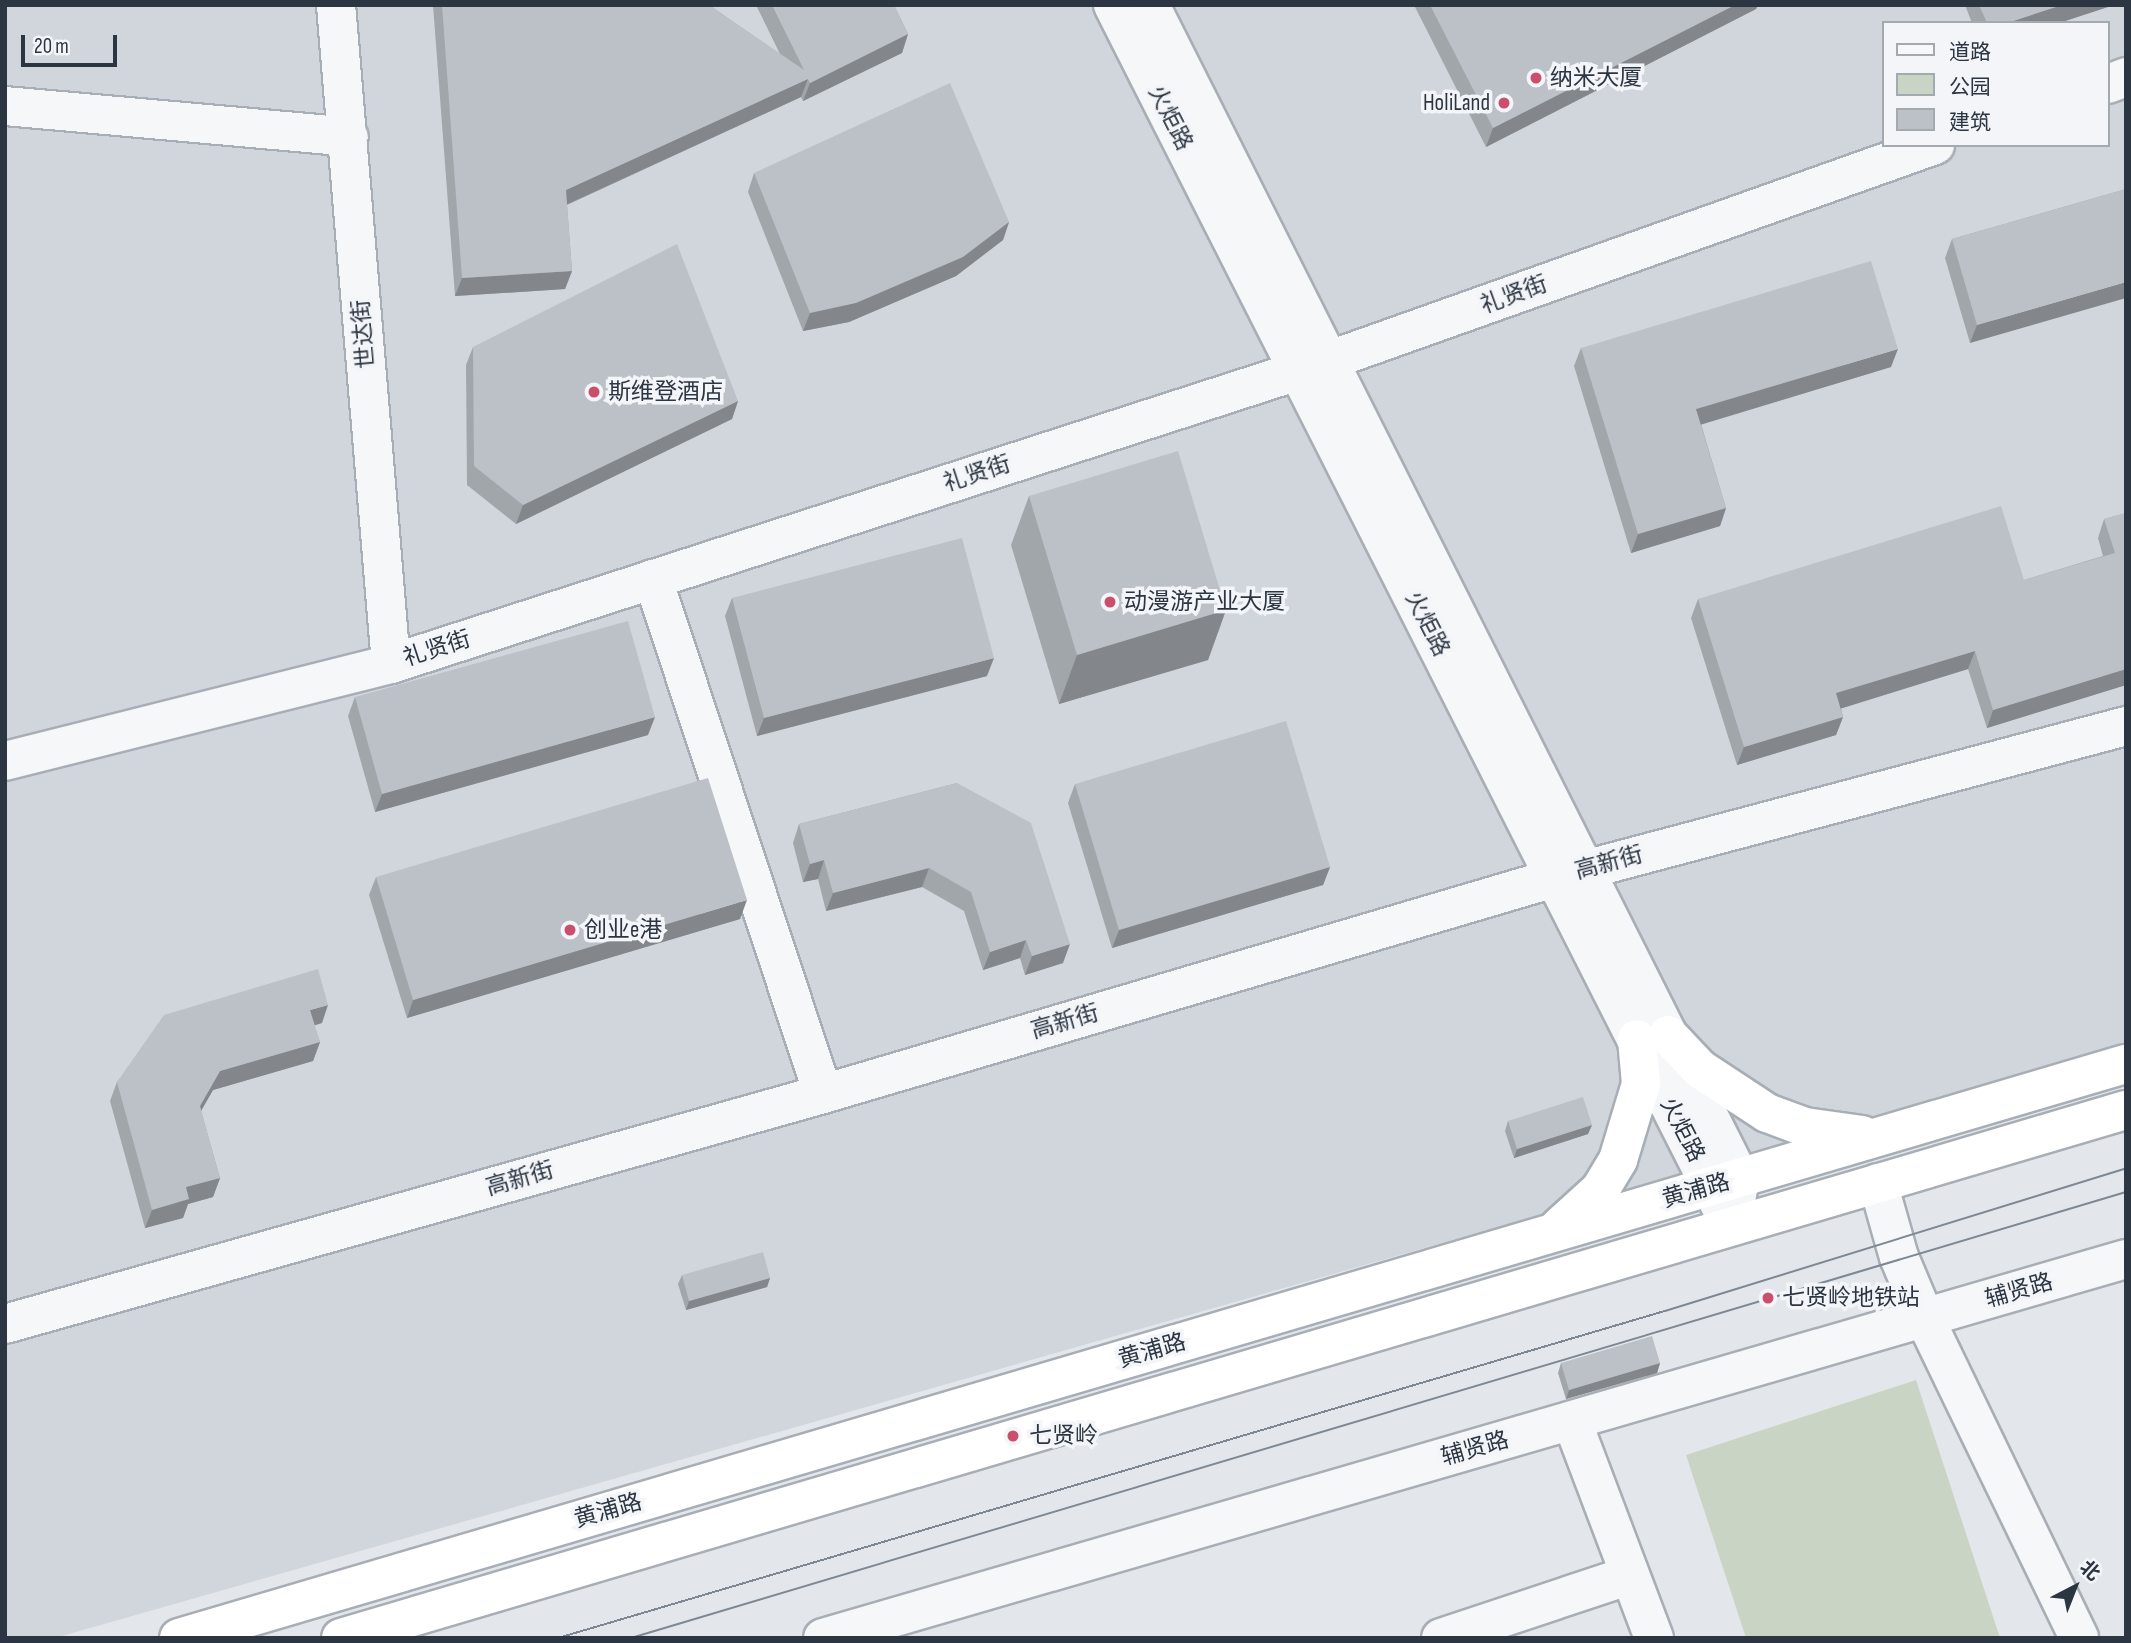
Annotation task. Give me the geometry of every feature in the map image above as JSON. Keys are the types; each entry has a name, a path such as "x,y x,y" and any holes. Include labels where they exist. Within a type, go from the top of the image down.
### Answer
{"highway":[{"path":"1548,1234 1600,1190 1618,1160 1653,1037 1767,1114 1805,1127 1881,1136"},
{"name":"黄浦路","path":"178,1638 2126,1064"},
{"name":"黄浦路","path":"341,1638 2126,1110"}],"street":[{"name":"世达街","path":"336,5 391,664"},
{"name":"火炬路","path":"1113,5 1313,366 1726,1182"},
{"name":"火炬路","path":"1150,5 1313,366"},
{"path":"5,106 349,137"},
{"name":"礼贤街","path":"5,761 391,664 1313,366 1929,147"},
{"path":"653,579 823,1094"},
{"name":"高新街","path":"5,1324 823,1094 1570,873 2126,726"},
{"path":"1726,1182 1731,1227"},
{"path":"1878,1183 1899,1257 1925,1319 2079,1638"},
{"name":"辅贤路","path":"823,1638 2126,1259"},
{"path":"1572,1421 1654,1638"},
{"path":"1441,1638 1630,1575"}],"shaded area":[{"path":"5,5 2126,5 2126,1042 1628,1190 55,1638 5,1638"}],"green space":[{"path":"1916,1380 2000,1638 1746,1638 1686,1455"}],"building":[{"path":"442,5 709,5 804,70 772,5 894,5 908,34 810,83 808,79 566,190 572,271 462,278"},
{"name":"纳米大厦","path":"1430,5 1735,5 1493,128"},
{"path":"1979,5 2062,5 2013,21 1986,21"},
{"path":"950,83 1009,222 963,257 856,303 810,313 754,173"},
{"path":"2126,189 2126,282 1977,325 1952,239"},
{"name":"斯维登酒店","path":"677,244 738,401 523,505 474,466 473,347"},
{"path":"1871,261 1898,349 1696,409 1726,508 1638,534 1581,348"},
{"path":"1178,451 1226,610 1077,655 1029,496"},
{"path":"2001,506 2024,580 2115,553 2104,519 2126,513 2126,669 1993,710 1975,651 1836,693 1843,717 1744,747 1698,599"},
{"path":"962,538 994,658 764,718 732,598"},
{"path":"628,621 655,717 382,794 355,697"},
{"path":"1286,721 1330,867 1119,930 1075,784"},
{"path":"708,778 747,900 413,1000 376,877"},
{"path":"957,783 1031,823 1070,944 1032,956 1026,940 990,952 971,892 929,868 833,893 824,860 810,864 799,824"},
{"path":"318,969 328,1005 310,1010 320,1042 220,1071 200,1106 220,1178 186,1187 189,1199 152,1210 117,1082 164,1015"},
{"path":"1583,1097 1592,1125 1517,1149 1508,1121"},
{"path":"763,1252 770,1278 689,1301 682,1275"},
{"path":"1652,1336 1660,1363 1569,1390 1561,1363"}],"tram line":[{"path":"558,1638 1665,1311 2126,1168"},
{"path":"631,1638 2126,1192"}],"place":[{"name":"纳米大厦","path":"1536,78"},
{"name":"HoliLand","path":"1504,103"},
{"name":"斯维登酒店","path":"594,392"},
{"name":"动漫游产业大厦","path":"1110,602"},
{"name":"创业e港","path":"570,930"},
{"name":"七贤岭地铁站","path":"1768,1298"},
{"name":"七贤岭","path":"1013,1436"}]}
